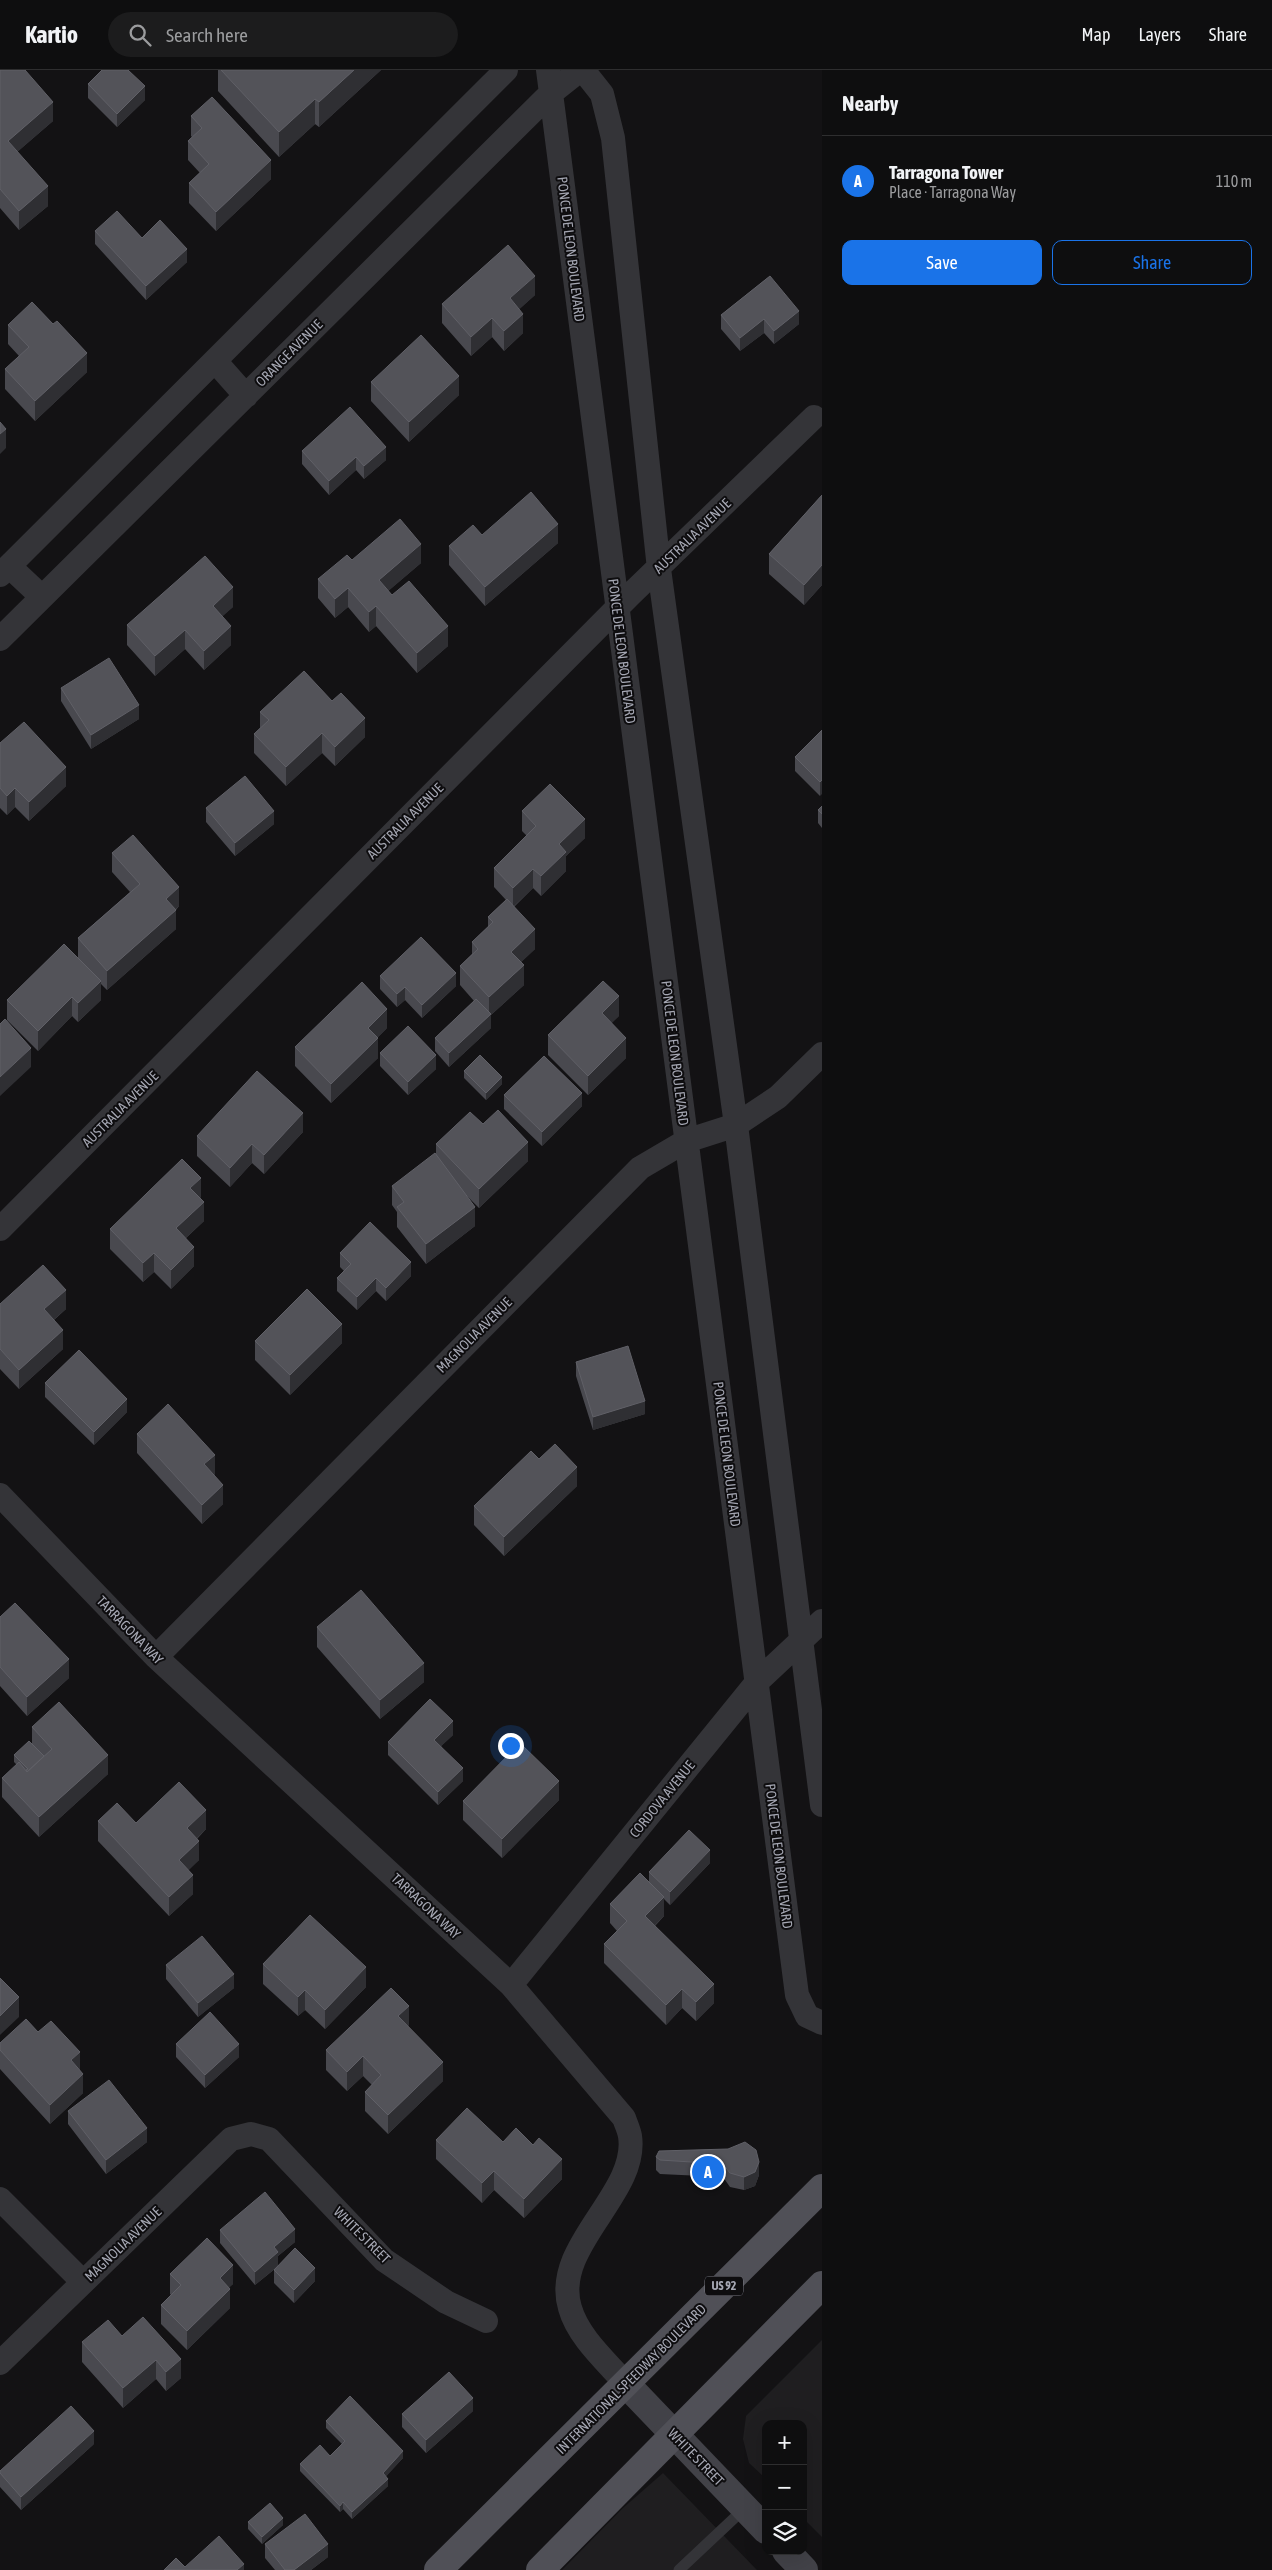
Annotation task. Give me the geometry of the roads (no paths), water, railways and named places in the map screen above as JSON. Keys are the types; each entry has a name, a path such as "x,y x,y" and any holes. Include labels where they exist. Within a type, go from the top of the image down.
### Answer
{"main road":[{"name":"INTERNATIONAL SPEEDWAY BOULEVARD","path":"438,2570 822,2188"},
{"path":"540,2570 822,2285"}],"street":[{"path":"42,597 4,571 506,70"},
{"name":"PONCE DE LEON BOULEVARD","path":"548,70 616,608 797,1995 807,2016 822,2023"},
{"path":"581,70 602,94 613,138 659,569 736,1125 822,1805"},
{"name":"ORANGE AVENUE","path":"0,639 551,93 581,70"},
{"path":"215,361 246,396"},
{"name":"AUSTRALIA AVENUE","path":"0,1229 616,608 659,569 814,417"},
{"name":"MAGNOLIA AVENUE","path":"156,1658 640,1168 686,1141 736,1125 778,1097 822,1054"},
{"name":"TARRAGONA WAY","path":"0,1495 156,1658 511,1985 624,2118 630,2135 630,2150 620,2183 580,2248 567,2282 570,2308 585,2337 626,2384"},
{"name":"CORDOVA AVENUE","path":"511,1985 757,1682 822,1621"},
{"name":"MAGNOLIA AVENUE","path":"0,2363 232,2139 251,2134"},
{"name":"WHITE STREET","path":"251,2134 269,2139 384,2260 446,2302 486,2321"},
{"path":"0,2199 83,2282"},
{"name":"WHITE STREET","path":"626,2384 762,2526"},
{"path":"790,2555 804,2570"}],"lane":[{"path":"679,2570 745,2508"}],"place":[{"name":"Tarragona Tower","path":"708,2172"}]}
